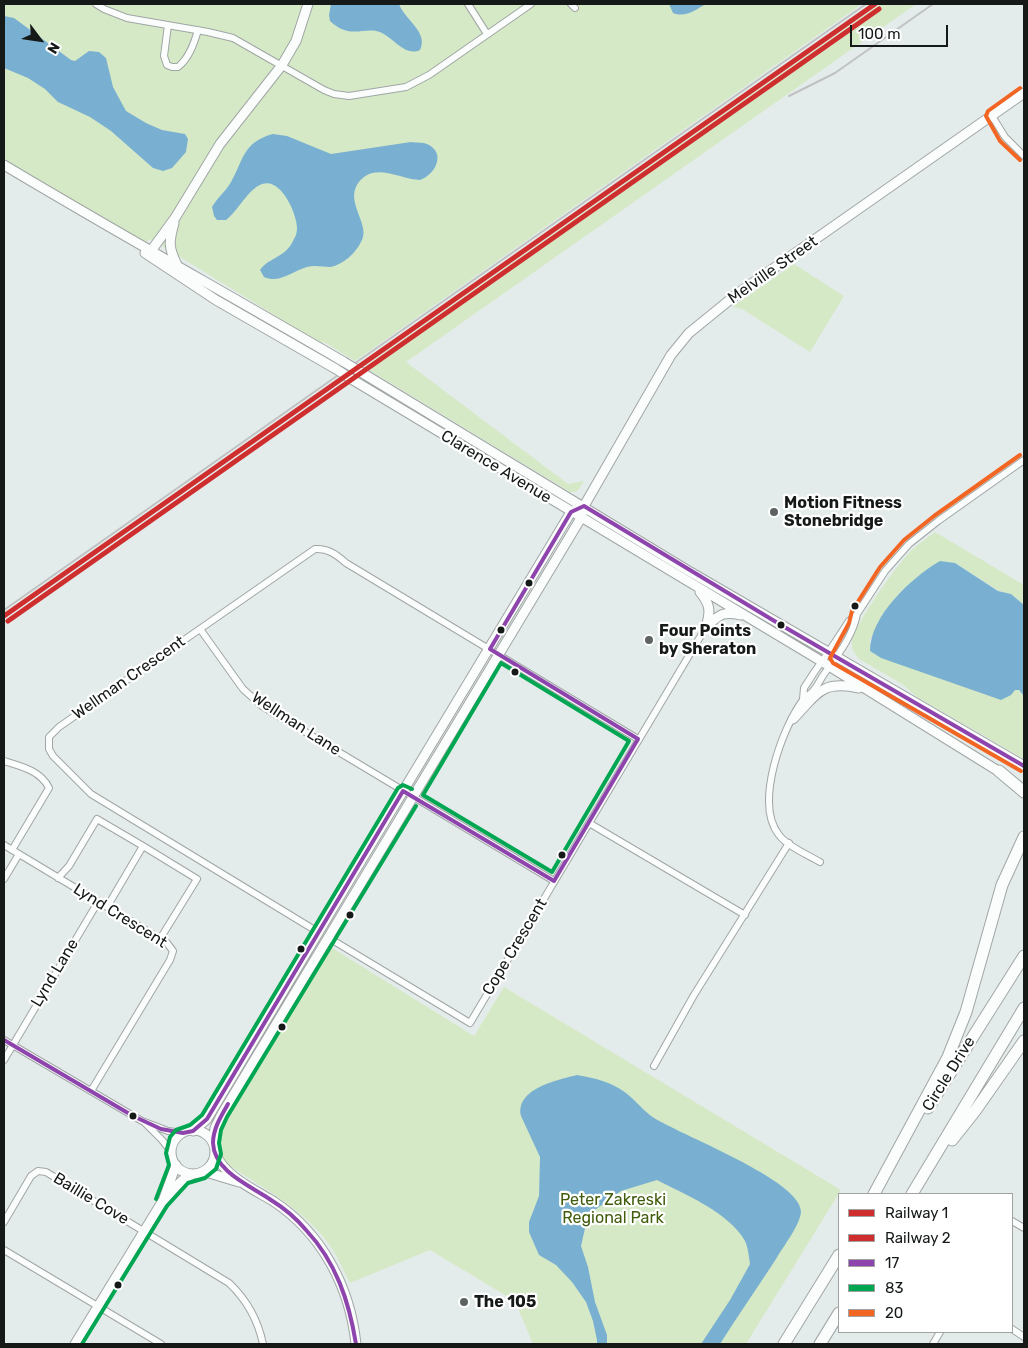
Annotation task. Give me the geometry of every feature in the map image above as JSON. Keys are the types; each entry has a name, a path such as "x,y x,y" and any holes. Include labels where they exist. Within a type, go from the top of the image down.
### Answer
{"highway":[{"path":"999,772 1024,792"},
{"path":"876,1193 948,1057 966,1012 1002,885 1024,837"},
{"name":"Circle Drive","path":"876,1193 1024,956"},
{"name":"Circle Drive","path":"913,1193 1024,1008"},
{"path":"930,1164 975,1111 1024,1041"},
{"path":"784,1344 838,1257"},
{"path":"820,1344 838,1315"}],"main road":[{"path":"153,255 220,144 282,65 296,41 308,4"},
{"name":"Melville Street","path":"213,1143 215,1128 222,1114 581,518 584,506 671,355 689,333 737,294 1024,93"},
{"name":"Clarence Avenue","path":"4,165 125,237 216,300 336,369 826,664 1024,786"},
{"path":"177,214 169,242 172,255 178,265"},
{"name":"Clarence Avenue","path":"153,255 178,265 344,362 832,656 1024,766"},
{"path":"246,1185 213,1174 181,1170 176,1165 172,1153 176,1140 207,1119 571,512 584,506"},
{"path":"695,586 707,600 710,615 706,627"},
{"path":"706,627 719,615 732,613 746,616"},
{"path":"792,719 822,690 832,685 842,684 866,689"},
{"path":"188,1132 203,1133 213,1143 215,1153 224,1167 246,1185 291,1214 315,1238 336,1273 345,1294 354,1323 356,1344"},
{"path":"75,1344 162,1202 185,1177 211,1166 215,1153"},
{"path":"162,1202 176,1165"}],"street":[{"path":"96,4 127,18 233,38 334,94 356,96 400,88 422,80 532,4"},
{"path":"468,4 488,34"},
{"path":"168,26 164,56 167,64 172,67 178,67 182,63 191,50 198,30"},
{"path":"992,116 1005,137 1024,156"},
{"path":"820,862 779,835 768,810 768,794 778,754 784,736 803,699 804,688 826,664 855,625 857,614 885,571 909,544 1024,460"},
{"name":"Wellman Crescent","path":"318,932 91,794 53,756 49,749 49,737 59,727 315,549 321,548 338,556 346,563 638,739"},
{"name":"Cope Crescent","path":"329,938 470,1023 706,627"},
{"name":"Wellman Lane","path":"200,629 243,689 255,701 554,881"},
{"path":"4,761 28,769 45,779 49,788 12,850"},
{"path":"58,878 69,866 97,819 143,846 196,879 160,939"},
{"path":"589,823 745,915"},
{"path":"654,1066 688,1009 694,995 789,843"},
{"name":"Lynd Crescent","path":"4,845 171,947 172,955 90,1091"},
{"path":"107,907 143,846"},
{"path":"4,879 19,854"},
{"name":"Lynd Lane","path":"4,1060 98,902"},
{"path":"4,1040 142,1121 168,1131 188,1132"},
{"path":"142,1121 162,1140 172,1153"},
{"name":"Baillie Cove","path":"4,1222 31,1176 38,1171 42,1171 144,1232"},
{"path":"1013,1222 1024,1228"},
{"path":"144,1232 222,1278 236,1289 250,1306 259,1327 263,1344"},
{"path":"4,1250 161,1344"},
{"path":"1013,1330 1024,1337"},
{"path":"933,1344 939,1333"}],"green space":[{"path":"4,4 862,4 355,361 324,342 321,344 151,239 146,242 140,241 4,160"},
{"path":"880,4 916,4 406,362 568,484 584,481 575,492 570,492 364,367"},
{"path":"794,264 844,296 810,352 742,309 732,307"},
{"path":"935,532 1024,585 1024,605 1011,594 999,591 955,563 903,589 885,612 870,640 870,651 881,658 1019,690 1024,696 1024,759 917,697 902,684 859,659 853,649 854,634 867,610 885,584 911,551"},
{"name":"Peter Zakreski Regional Park","path":"329,946 474,1036 504,987 841,1190 746,1344 533,1344 515,1301 430,1250 350,1283 334,1252 318,1230 280,1198 225,1163 216,1146 217,1128 221,1116"}],"water":[{"path":"331,4 399,4 419,31 422,43 420,50 415,52 405,49 387,36 376,31 351,31 338,27 330,21"},
{"path":"669,4 706,4 690,13 682,15 673,13"},
{"path":"4,16 14,18 71,60 75,61 89,51 99,52 106,58 113,87 126,111 162,130 185,134 188,139 186,152 172,168 163,171 153,168 111,131 90,117 58,102 45,89 28,78 4,68"},
{"path":"273,134 287,136 331,154 411,142 424,143 433,148 438,158 437,164 430,174 420,180 377,172 364,177 357,184 354,200 362,223 363,237 358,247 346,260 335,266 307,267 281,278 270,279 264,277 260,270 268,262 287,250 297,231 294,214 287,198 275,186 269,183 262,184 247,195 226,220 217,220 212,207 229,185 250,147 263,137"},
{"path":"940,561 955,563 998,591 1011,594 1024,605 1024,696 1019,690 1015,690 1011,695 1001,700 881,658 870,651 877,624 894,599 917,577"},
{"path":"577,1075 603,1081 621,1089 651,1116 761,1172 782,1186 796,1199 801,1212 794,1229 720,1344 701,1344 730,1300 750,1264 746,1243 738,1231 718,1213 657,1180 621,1191 588,1215 581,1246 588,1267 595,1302 607,1335 607,1344 597,1344 593,1321 586,1302 572,1282 556,1265 539,1255 529,1232 529,1222 539,1196 540,1157 521,1116 521,1107 524,1099 539,1087"}],"railway":[{"path":"4,610 866,4"},
{"path":"789,96 835,73 933,4"}],"rail line":[{"name":"1","path":"4,616 875,4"},
{"name":"2","path":"8,621 879,9"}],"transit line":[{"name":"20","path":"1020,88 988,111 986,116 1000,141 1020,160"},
{"name":"20","path":"1020,455 934,516 904,540 880,567 852,611 849,623 830,658 833,663 1021,771"},
{"name":"17","path":"4,1040 133,1116 161,1129 183,1133 193,1131 207,1119 403,791 554,881 638,739 490,649 571,512 584,506 781,625 1024,766"},
{"name":"83","path":"501,663 629,741 552,872 423,795 501,663"},
{"name":"83","path":"156,1199 169,1165 166,1153 170,1137 176,1130 190,1125 202,1115 398,788 403,785 412,789"},
{"name":"83","path":"82,1344 167,1206 188,1183 205,1178 216,1169 221,1154 219,1143 221,1130 227,1117 416,806"},
{"name":"17","path":"228,1104 214,1133 215,1153 227,1170 290,1214 316,1242 340,1283 356,1344"}],"place":[{"name":"Motion Fitness Stonebridge","path":"774,512"},
{"name":"Four Points by Sheraton","path":"649,640"},
{"name":"The 105","path":"464,1302"}]}
